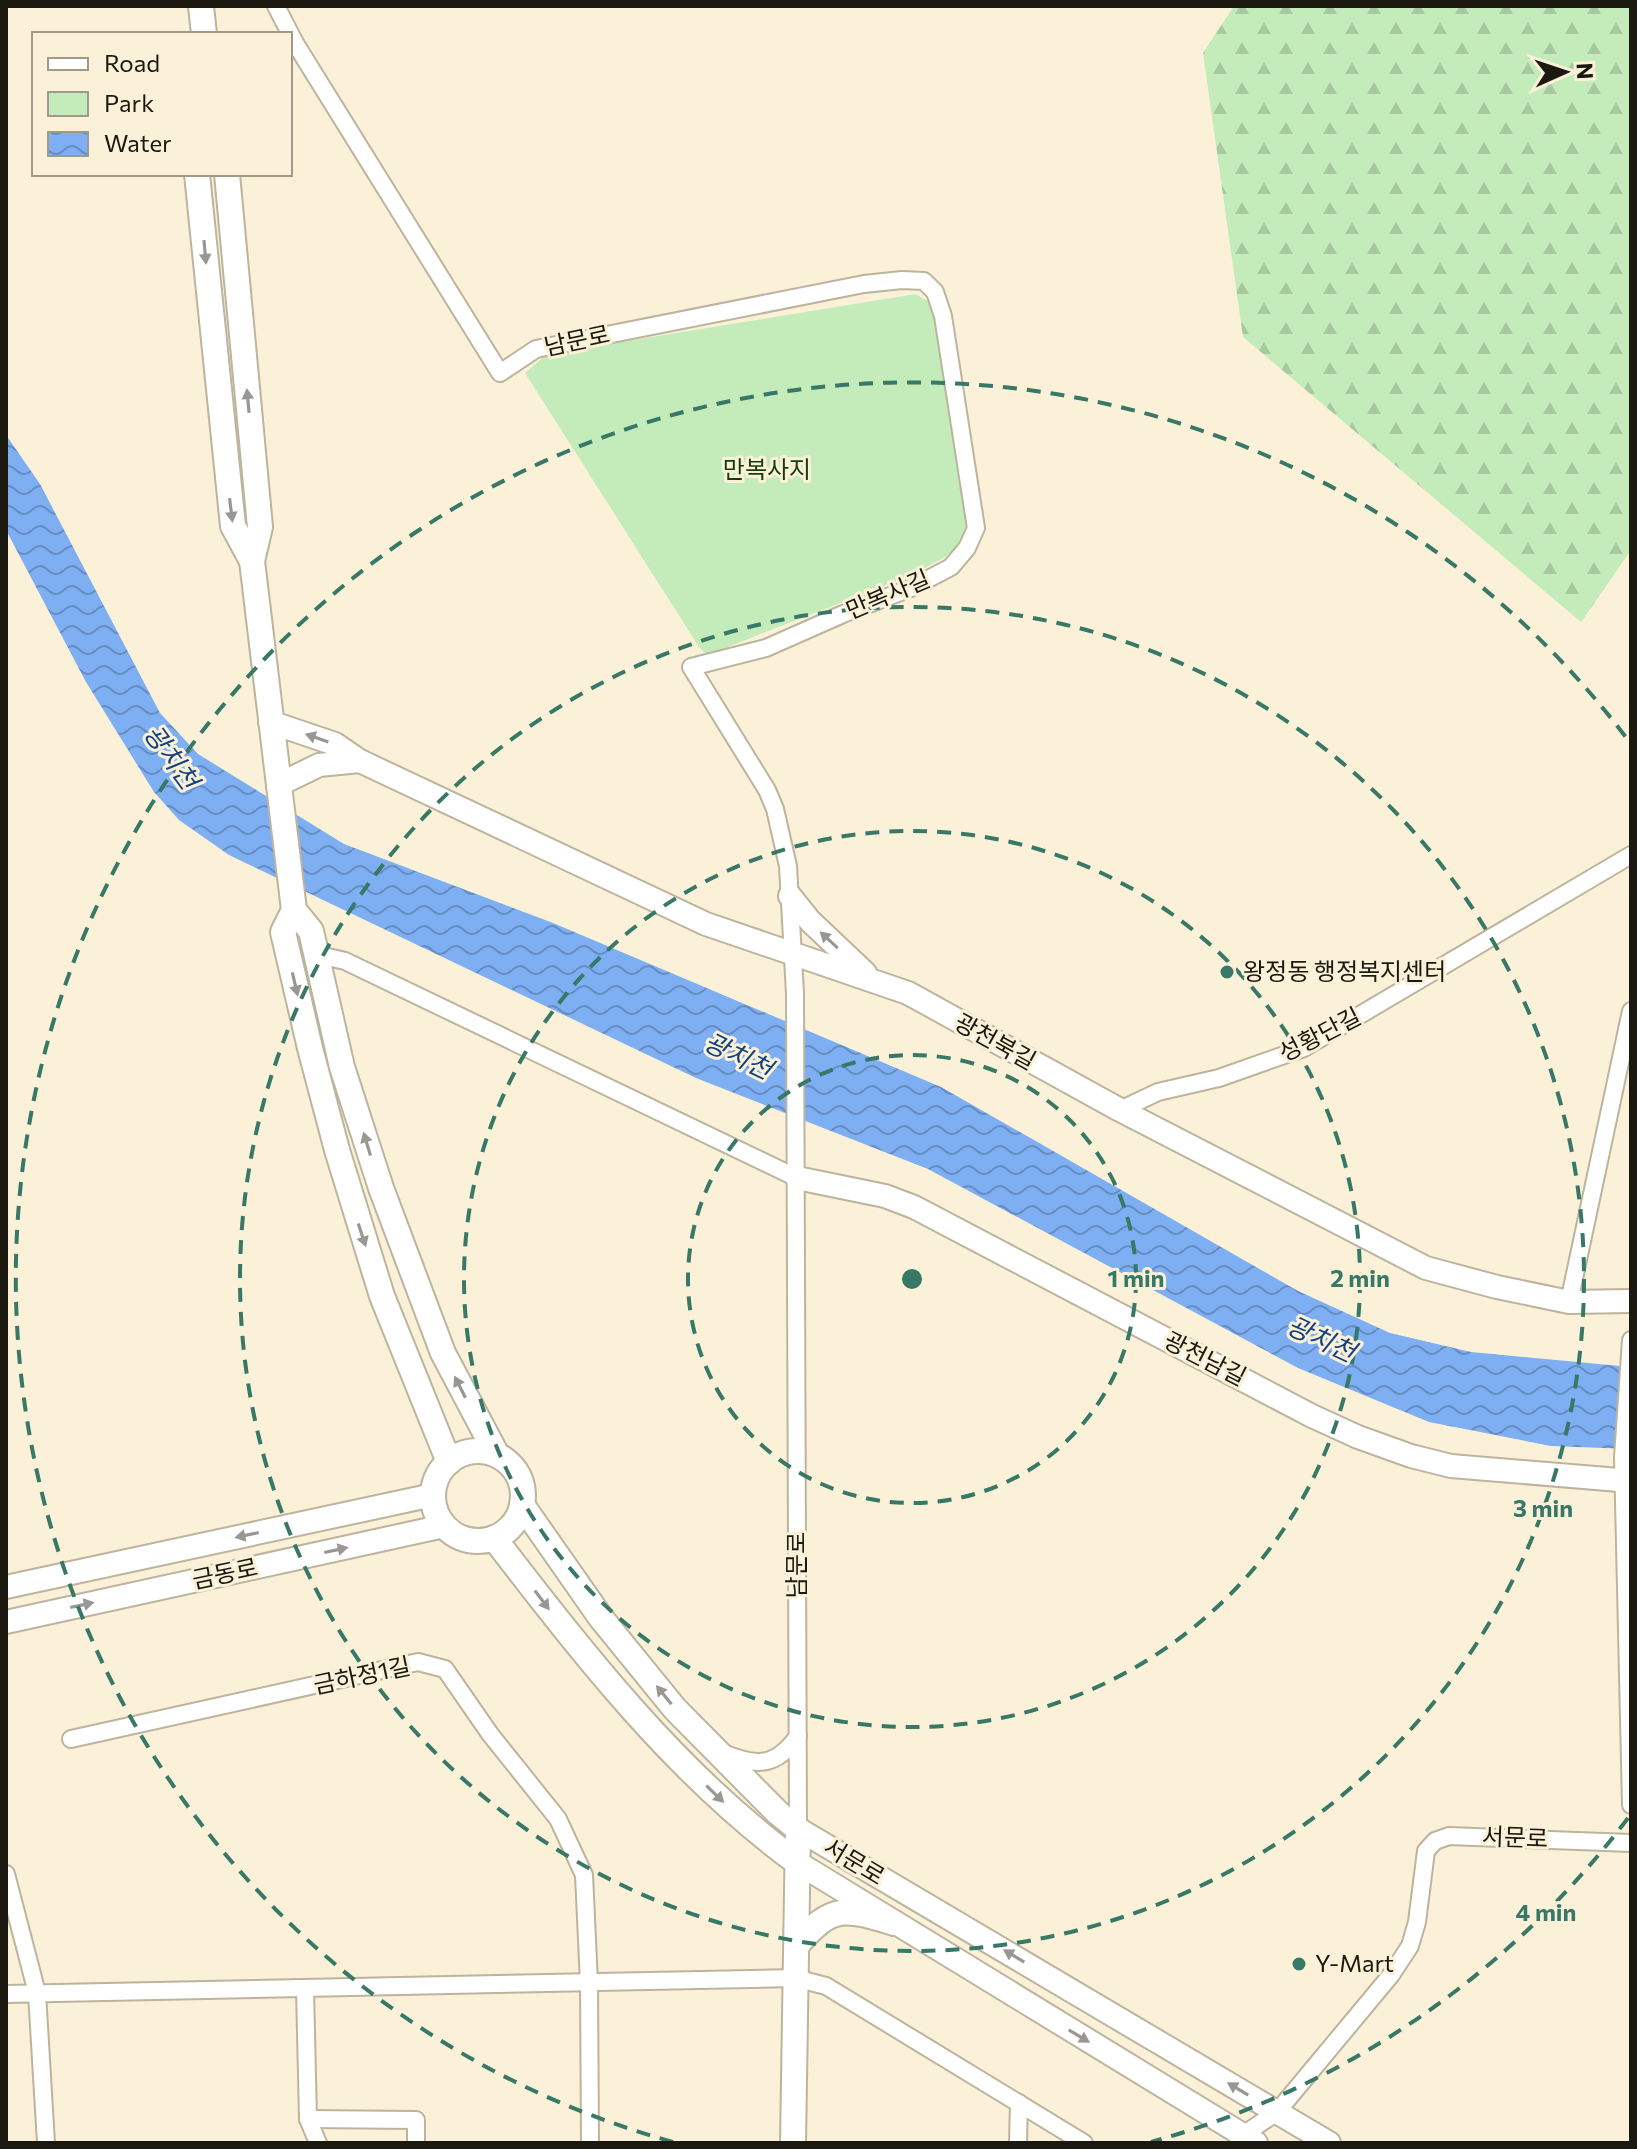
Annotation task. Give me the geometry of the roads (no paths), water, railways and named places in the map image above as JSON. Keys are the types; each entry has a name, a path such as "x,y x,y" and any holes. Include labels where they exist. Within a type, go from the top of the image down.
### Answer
{"main road":[{"path":"201,6 204,32"},
{"path":"197,176 233,526 252,561"},
{"path":"227,176 260,527 252,561 294,910 311,931 342,1067 381,1188 443,1353 497,1455"},
{"path":"294,910 283,932 310,1048 351,1198 382,1296 449,1462"},
{"path":"351,1198 381,1188"},
{"path":"482,1451 497,1455 518,1476 522,1505 507,1530 494,1538 480,1541 466,1539 444,1526 435,1510 435,1481 449,1462 467,1452 482,1451"},
{"name":"서문로","path":"522,1505 601,1618 675,1709 778,1813 798,1829"},
{"name":"서문로","path":"494,1538 570,1637 649,1727 715,1795 759,1835 798,1863"},
{"name":"남문로","path":"793,2143 798,1829"},
{"path":"797,1945 815,1924 839,1912 861,1912 894,1923"}],"street":[{"name":"남문로","path":"275,7 289,32"},
{"name":"남문로","path":"292,38 500,373 536,349 864,284 924,281 935,292"},
{"name":"만복사길","path":"790,896 788,866 775,809 767,790 691,667 766,648 911,588 951,567 967,548 976,528 943,316 935,292"},
{"name":"광천북길","path":"270,722 335,744 360,761 706,924 908,993 1120,1110 1426,1268 1569,1302 1631,1301"},
{"path":"279,790 319,765 360,761"},
{"name":"성황단길","path":"1120,1110 1158,1092 1219,1078 1304,1048 1631,855"},
{"path":"790,896 794,954"},
{"path":"790,896 810,921 872,979"},
{"name":"남문로","path":"794,954 798,1829"},
{"path":"316,957 345,961 797,1178"},
{"path":"1569,1302 1631,1011"},
{"name":"광천남길","path":"797,1178 885,1196 914,1207 1312,1416 1386,1448 1451,1466 1628,1481"},
{"path":"1631,1340 1623,1457 1628,1481 1631,1805"},
{"name":"금동로","path":"6,1587 433,1495"},
{"name":"금동로","path":"6,1622 444,1526"},
{"name":"금하정1길","path":"71,1739 418,1662 445,1669 490,1734 558,1819 584,1875 589,1983 590,2143"},
{"path":"717,1751 743,1761 761,1762 779,1758 798,1736"},
{"name":"서문로","path":"798,1829 1329,2143"},
{"name":"서문로","path":"798,1863 1246,2140 1277,2112 1391,1975 1410,1946 1417,1922 1426,1851 1435,1841 1449,1836 1631,1843"},
{"path":"6,1874 37,1993 46,2143"},
{"path":"6,1994 795,1978 826,1986 1084,2143"},
{"path":"305,1989 308,2119 318,2143"},
{"path":"1018,2143 1019,2103"},
{"path":"308,2119 416,2120 416,2143"}],"water":[{"name":"광치천","path":"6,435 40,484 160,713 198,754 344,844 553,923 941,1087 1298,1291 1390,1333 1471,1352 1631,1367 1631,1449 1551,1446 1429,1422 1298,1368 928,1169 696,1078 229,855 179,820 154,792 86,682 6,530"}],"place":[{"name":"왕정동 행정복지센터","path":"1227,972"},
{"name":"Y-Mart","path":"1299,1964"}],"park label":[{"name":"만복사지","path":"767,470"}]}
